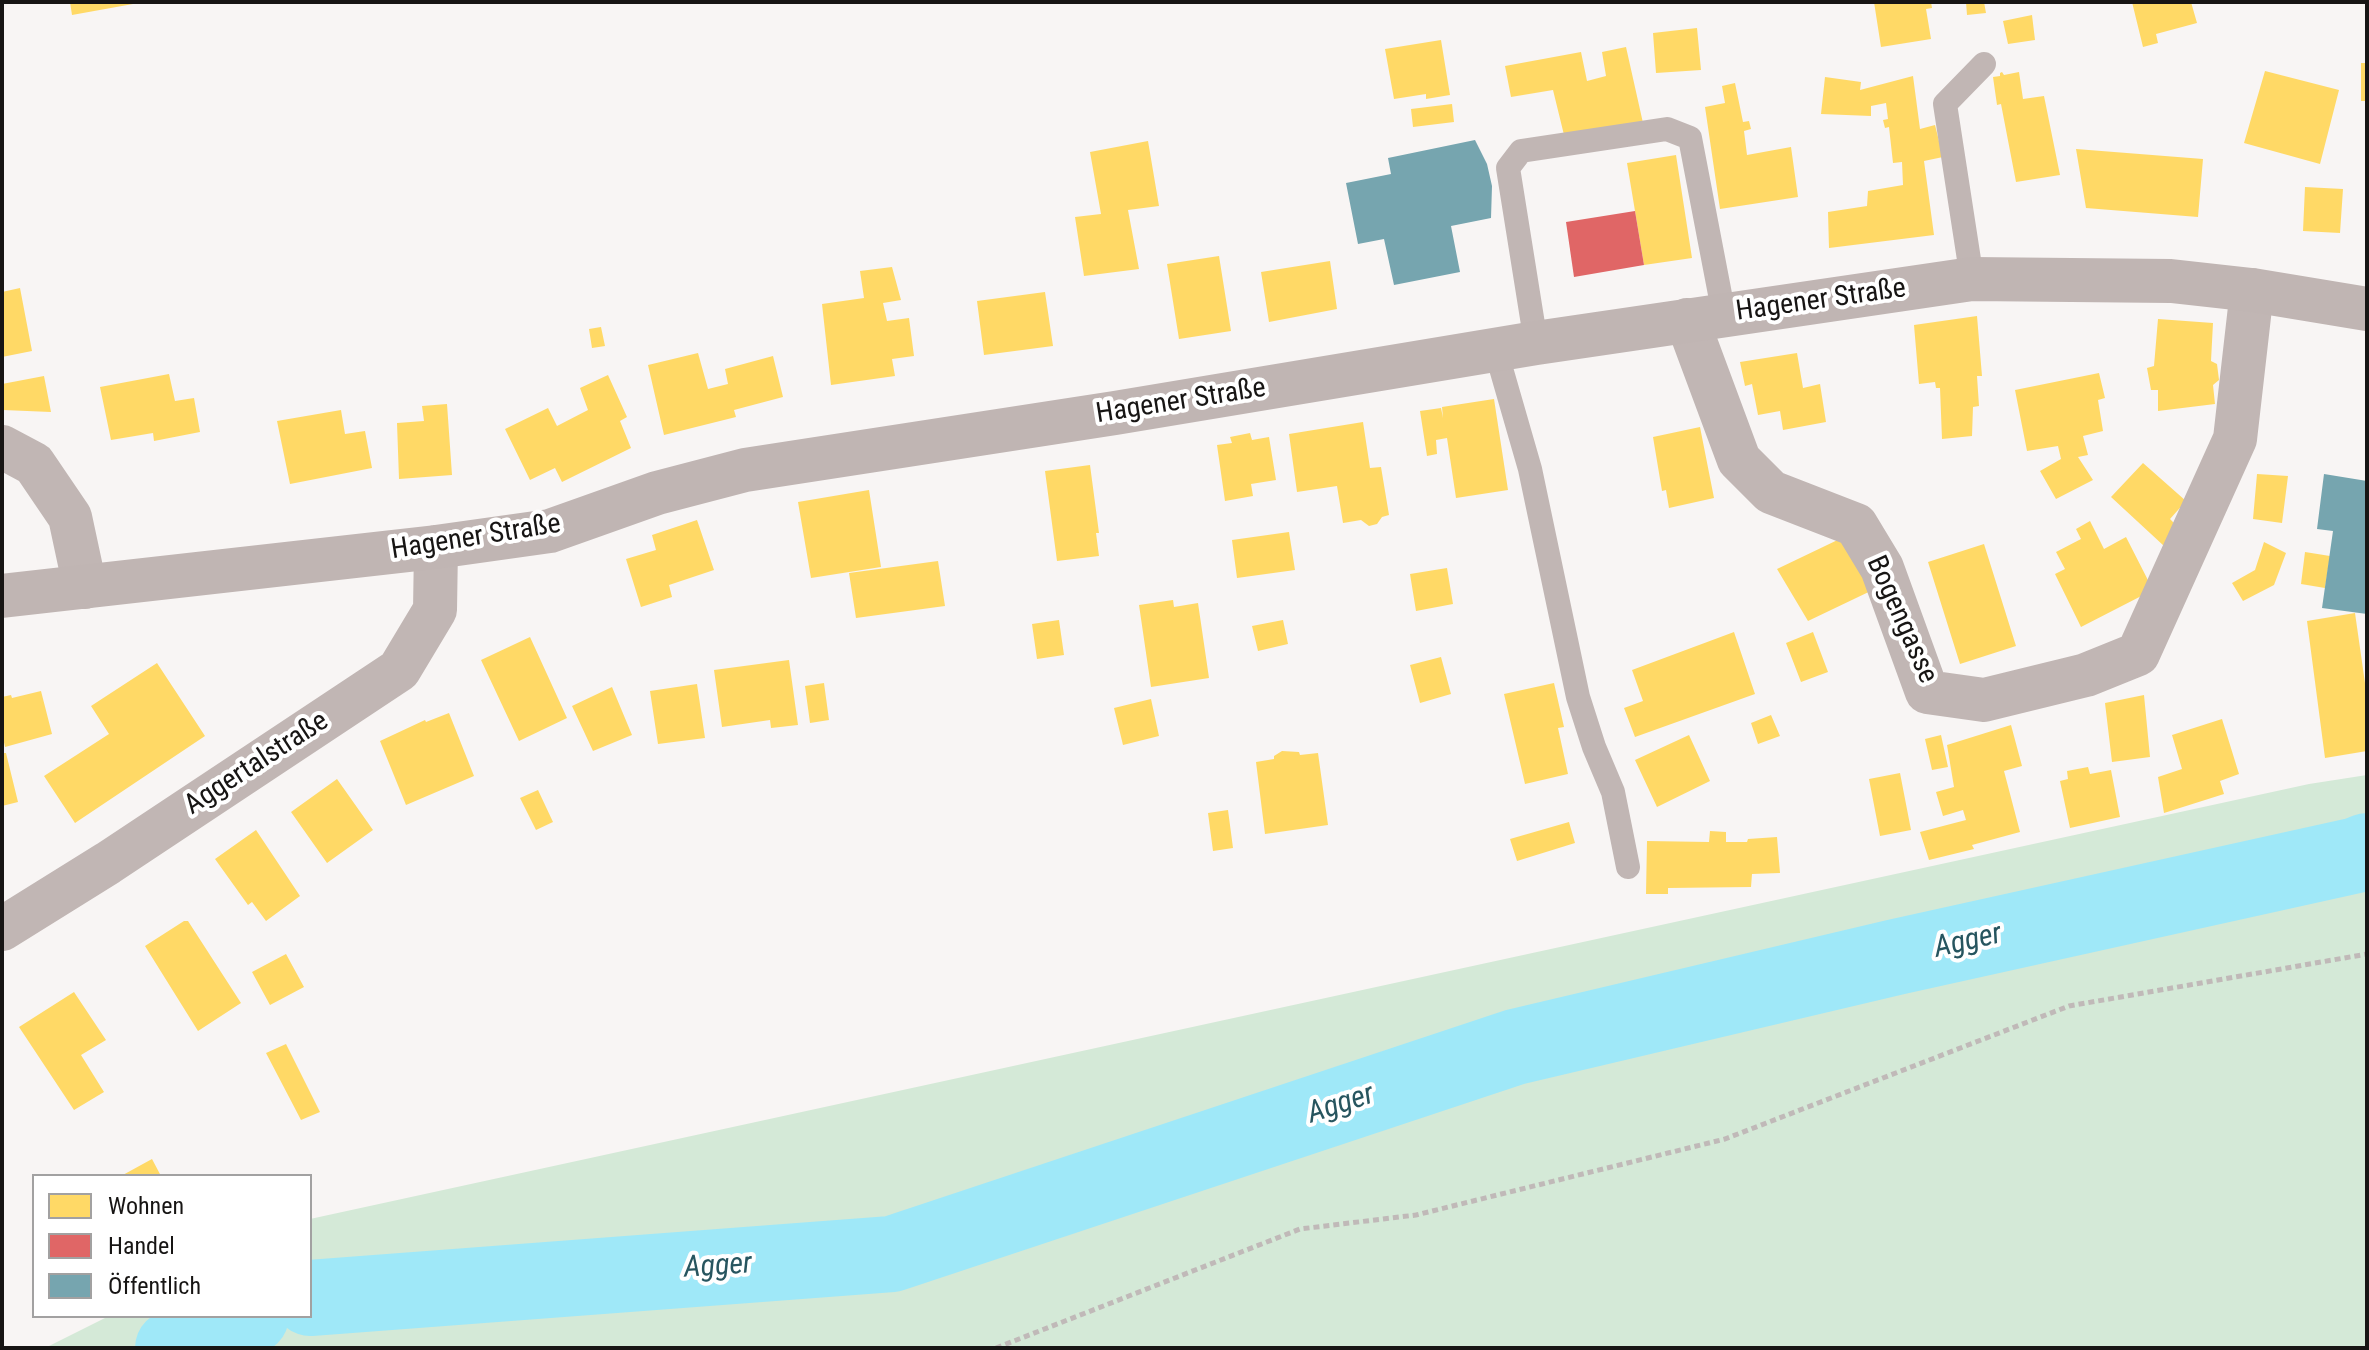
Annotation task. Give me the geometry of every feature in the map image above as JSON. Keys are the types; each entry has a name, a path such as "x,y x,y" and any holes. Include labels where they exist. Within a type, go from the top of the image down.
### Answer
{"main road":[{"name":"Hagener Straße","path":"2,596 436,547 550,531 657,493 745,470 1705,317 1972,279 2171,281 2252,290 2367,309"}],"street":[{"name":"Bogengasse","path":"1705,317 1739,460 1771,492 1856,525 1882,568 1927,692 1984,700 2086,675 2138,654 2235,439 2252,290"},
{"path":"2,447 34,464 70,517 85,587"},
{"name":"Aggertalstraße","path":"2,929 108,863 399,670 435,610 436,547"}],"lane":[{"path":"1972,279 1945,104 1984,64"},
{"path":"1628,867 1613,792 1578,697 1530,469 1516,347 1508,168 1521,151 1667,129 1690,138 1705,317"}],"path":[{"path":"996,1348 1300,1229 1416,1215 1725,1139 2069,1006 2367,954"}],"green space":[{"path":"2367,775 2367,1348 45,1348 105,1318 312,1318 312,1219 2309,784"}],"building: Wohnen":[{"path":"70,2 133,2 133,4 72,15"},
{"path":"1874,2 1931,2 1932,8 1926,9 1931,39 1881,47"},
{"path":"1966,2 1984,2 1986,13 1967,15"},
{"path":"2132,2 2191,2 2197,23 2156,34 2158,43 2143,47"},
{"path":"2032,15 2035,40 2008,44 2003,21"},
{"path":"1697,28 1701,70 1656,73 1653,33"},
{"path":"1441,40 1450,95 1426,99 1426,94 1394,99 1385,49"},
{"path":"1626,47 1643,123 1565,139 1553,90 1511,97 1505,66 1581,52 1587,81 1606,76 1602,52"},
{"path":"2361,63 2367,63 2367,101 2361,101"},
{"path":"2265,71 2339,90 2320,164 2244,143"},
{"path":"2002,72 2004,75 2019,72 2023,99 2044,96 2060,175 2016,182 1993,77 2000,76"},
{"path":"1913,76 1920,129 1935,125 1943,157 1924,161 1934,235 1829,248 1828,212 1867,206 1868,191 1903,185 1902,162 1893,163 1889,127 1885,128 1883,120 1888,119 1886,103 1871,106 1871,116 1821,114 1825,77 1861,82 1860,90"},
{"path":"1735,83 1743,122 1749,121 1751,129 1744,131 1747,155 1791,147 1798,197 1720,209 1705,107 1725,103 1722,86"},
{"path":"1452,104 1454,122 1413,127 1411,109"},
{"path":"1148,141 1159,206 1128,210 1139,269 1084,276 1075,217 1101,214 1090,152"},
{"path":"2076,149 2203,159 2198,217 2086,208"},
{"path":"1676,155 1692,258 1644,265 1627,163"},
{"path":"2305,187 2343,189 2340,233 2303,231"},
{"path":"1219,256 1231,331 1179,339 1167,264"},
{"path":"1330,261 1337,309 1269,322 1261,272"},
{"path":"892,267 901,300 883,303 887,321 909,318 914,356 892,359 895,376 831,385 822,304 864,298 860,271"},
{"path":"20,288 32,351 2,357 2,292"},
{"path":"1045,292 1053,346 984,355 977,301"},
{"path":"1977,316 1982,376 1977,376 1979,406 1973,407 1972,436 1942,439 1940,388 1936,388 1935,382 1919,384 1914,325"},
{"path":"2158,319 2213,323 2211,361 2217,364 2219,380 2213,385 2215,404 2158,411 2158,390 2151,390 2147,368 2154,366"},
{"path":"601,327 605,346 592,348 589,329"},
{"path":"698,353 708,389 728,384 725,369 773,356 783,397 734,410 736,417 664,435 648,365"},
{"path":"1797,353 1803,388 1820,384 1826,422 1783,430 1780,411 1758,415 1752,384 1745,386 1740,362"},
{"path":"2099,373 2105,398 2098,400 2103,431 2083,436 2088,455 2078,457 2093,480 2056,499 2040,471 2061,459 2058,446 2027,451 2015,390"},
{"path":"169,374 175,401 194,398 200,432 154,441 153,433 111,440 100,387"},
{"path":"608,375 627,417 620,421 631,448 562,482 555,468 530,480 505,429 548,408 557,426 588,410 580,388"},
{"path":"44,376 51,412 3,410 2,384"},
{"path":"1494,399 1508,490 1456,498 1447,438 1436,440 1437,454 1427,456 1420,411 1441,408 1443,418 1442,407"},
{"path":"447,404 452,475 399,479 397,423 424,421 422,406"},
{"path":"341,410 345,434 365,431 372,468 290,484 277,421"},
{"path":"1363,422 1370,468 1381,467 1389,515 1369,526 1361,520 1343,523 1337,486 1297,492 1289,434"},
{"path":"1700,427 1714,498 1669,508 1666,490 1662,491 1653,437"},
{"path":"1250,433 1252,440 1269,437 1276,480 1251,484 1253,496 1225,501 1217,445 1232,443 1230,437"},
{"path":"2143,463 2186,501 2170,519 2180,529 2164,546 2111,497"},
{"path":"1090,465 1099,556 1057,561 1045,471"},
{"path":"2257,474 2288,476 2282,523 2253,519"},
{"path":"869,490 881,567 811,578 798,502"},
{"path":"697,520 714,570 669,585 672,597 641,607 626,559 656,550 652,535"},
{"path":"2090,521 2104,549 2126,537 2153,590 2081,627 2055,574 2065,569 2056,552 2081,539 2076,529"},
{"path":"1289,532 1295,570 1237,578 1232,540"},
{"path":"1848,535 1877,588 1808,621 1777,569"},
{"path":"2264,542 2286,553 2274,585 2243,601 2232,583 2255,570"},
{"path":"1984,544 2016,646 1960,664 1928,562"},
{"path":"2305,552 2330,556 2325,588 2301,584"},
{"path":"938,561 945,606 856,618 849,573"},
{"path":"1447,568 1453,604 1416,611 1410,574"},
{"path":"1173,600 1174,607 1198,603 1209,678 1151,687 1139,605"},
{"path":"2355,613 2367,697 2367,751 2325,758 2307,621"},
{"path":"1059,620 1064,655 1037,659 1032,624"},
{"path":"1283,620 1288,644 1258,651 1252,626"},
{"path":"1734,632 1755,694 1635,737 1624,708 1643,701 1632,670"},
{"path":"1813,632 1828,672 1801,682 1786,643"},
{"path":"530,637 567,718 519,741 481,660"},
{"path":"1441,657 1451,694 1420,703 1410,665"},
{"path":"789,660 798,725 771,728 770,720 722,727 714,670"},
{"path":"157,663 205,736 75,823 44,776 109,734 91,706"},
{"path":"824,683 829,720 810,723 805,686"},
{"path":"1554,683 1564,727 1558,728 1568,774 1525,784 1504,694"},
{"path":"697,684 705,738 658,744 650,691"},
{"path":"612,687 632,735 593,751 572,706"},
{"path":"41,691 52,734 5,747 2,697 11,695 12,698"},
{"path":"2144,695 2150,757 2112,762 2105,703"},
{"path":"1151,699 1159,736 1123,745 1114,708"},
{"path":"449,713 474,776 406,805 380,741 425,720"},
{"path":"1771,715 1780,736 1758,744 1751,723"},
{"path":"2222,719 2239,774 2220,781 2224,794 2164,813 2158,777 2182,769 2172,735"},
{"path":"2011,725 2022,766 2004,771 2020,832 1972,845 1974,849 1929,860 1920,832 1966,820 1963,810 1943,816 1936,792 1954,787 1947,745"},
{"path":"1689,735 1710,781 1657,807 1635,760"},
{"path":"1941,735 1948,767 1932,770 1925,739"},
{"path":"1282,751 1299,752 1300,755 1318,753 1328,825 1265,834 1256,762 1274,759"},
{"path":"2,753 6,753 18,802 2,806"},
{"path":"2088,767 2090,774 2111,770 2120,817 2070,828 2060,781 2068,779 2067,771"},
{"path":"1900,773 1911,830 1880,836 1869,779"},
{"path":"337,779 373,830 327,863 291,812"},
{"path":"538,790 553,822 536,830 520,798"},
{"path":"1228,810 1233,848 1213,851 1208,813"},
{"path":"1569,822 1575,843 1517,861 1510,839"},
{"path":"256,830 300,896 266,921 252,902 248,905 215,859"},
{"path":"1710,831 1726,832 1726,842 1777,837 1780,873 1752,874 1751,887 1668,888 1668,894 1646,894 1647,841 1709,842"},
{"path":"188,921 241,1003 198,1031 145,946"},
{"path":"286,954 304,987 270,1005 252,972"},
{"path":"74,992 106,1040 81,1055 104,1092 74,1110 19,1027"},
{"path":"286,1044 320,1112 301,1120 266,1053"},
{"path":"152,1159 160,1174 125,1174"}],"building: Handel":[{"path":"1635,211 1644,265 1574,277 1566,222"}],"building: Öffentlich":[{"path":"1475,140 1487,164 1492,186 1491,218 1451,226 1460,272 1394,285 1384,239 1358,244 1346,183 1391,174 1388,158"},
{"path":"2324,474 2367,481 2367,614 2322,608 2333,531 2317,529"}],"waterway":[{"name":"Agger","path":"312,1298 892,1254 1515,1047 2367,851"},
{"name":"Agger","path":"173,1348 246,1318"}]}
